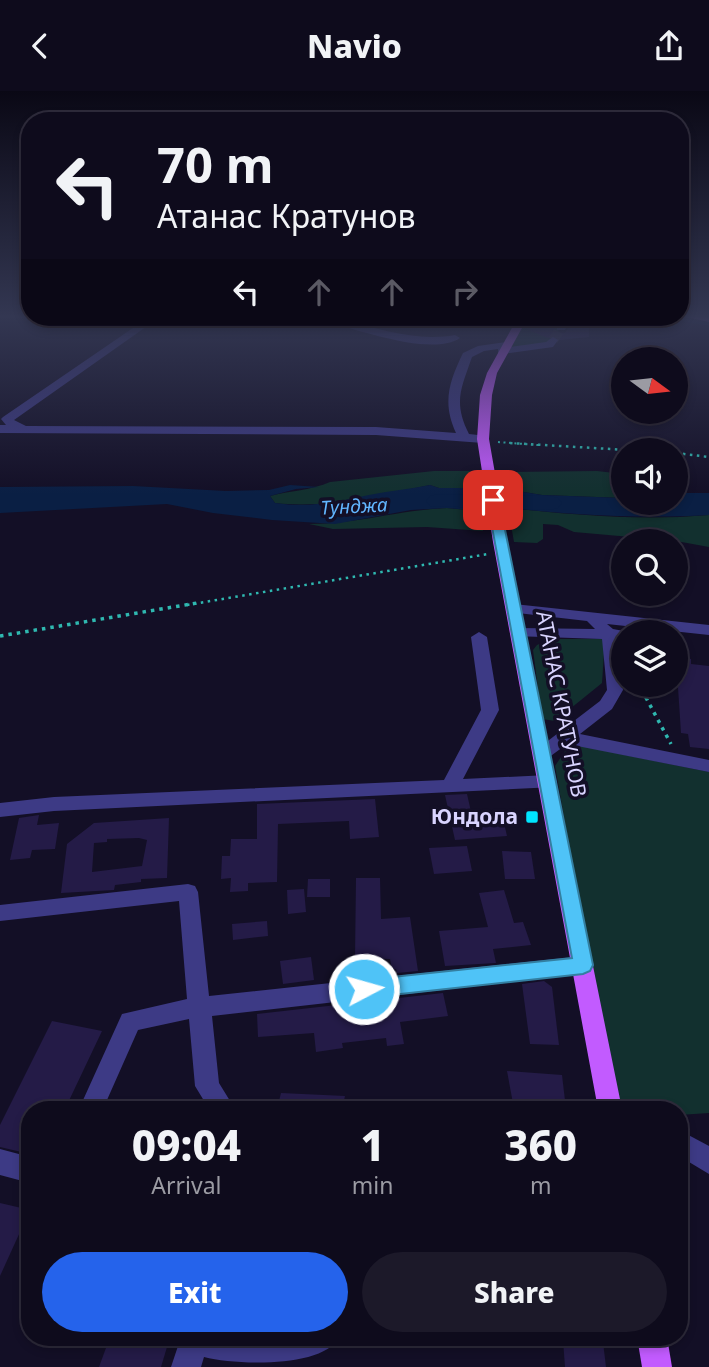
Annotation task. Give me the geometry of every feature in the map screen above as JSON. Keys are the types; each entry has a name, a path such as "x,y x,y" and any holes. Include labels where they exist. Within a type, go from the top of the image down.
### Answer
{"main road":[{"name":"АТАНАС КРАТУНОВ","path":"493,376 486,395 483,439 486,458 608,1101"},
{"path":"654,1346 657,1367"}],"street":[{"path":"26,429 12,425 7,419 70,376"},
{"path":"460,376 452,399 456,420 464,437"},
{"path":"0,429 376,431 483,439"},
{"path":"514,609 709,632"},
{"path":"591,618 611,631"},
{"path":"688,633 709,632"},
{"path":"519,633 611,634"},
{"path":"450,786 490,710 479,637"},
{"path":"542,754 606,705 611,696"},
{"path":"564,737 709,766"},
{"path":"0,810 54,804 548,782"},
{"path":"0,913 188,892 207,1086 217,1101"},
{"path":"95,1101 130,1021 199,1007 583,965"},
{"path":"688,1148 709,1161"},
{"path":"0,1162 21,1168"},
{"path":"192,1348 288,1363 315,1346"}],"path":[{"path":"483,439 505,443 611,449"},
{"path":"688,454 709,457"},
{"path":"0,636 501,547"},
{"path":"645,697 680,760"}],"green space":[{"path":"434,471 475,471 477,488 439,488 430,485 353,500 314,504 275,503 270,496 330,482"},
{"path":"501,472 611,473 611,498 542,495 505,489"},
{"path":"447,508 480,511 483,531 427,527 333,529 309,524 344,522"},
{"path":"508,508 634,517 709,515 709,547 688,543 688,529 611,529 611,535 574,532 558,525 543,524 543,539 537,543 514,542"},
{"path":"550,639 605,639 602,683 555,721 542,719 533,650"},
{"path":"581,746 709,772 709,1113 688,1114 688,1101 618,1101 614,1098 555,766 565,751"}],"water":[{"path":"290,485 319,487 296,489 270,496 275,503 322,503 430,485 439,488 477,488 480,511 447,508 411,510 335,524 213,513 167,504 0,513 0,487 133,486 226,491 269,490"},
{"path":"505,489 542,495 611,498 611,515 688,515 688,493 709,493 709,515 608,516 508,508"}],"building":[{"path":"688,659 691,659 691,664 709,666 709,749 690,747 688,734 681,733 679,697 688,697"},
{"path":"467,794 474,825 504,823 507,836 455,840 445,795"},
{"path":"375,799 379,837 350,839 349,821 278,824 277,882 248,883 248,891 230,892 231,878 221,879 222,856 230,856 231,839 257,839 257,804"},
{"path":"39,815 37,825 59,823 55,849 32,850 30,858 10,860 19,818"},
{"path":"169,818 167,878 141,879 141,882 115,885 114,890 61,893 67,844 94,823","holes":["107,839 147,840 142,866 92,872 94,843 107,842"]},
{"path":"467,846 472,871 434,874 429,848"},
{"path":"502,851 531,852 535,879 505,879"},
{"path":"356,878 380,878 381,919 410,917 418,971 397,973 396,969 392,970 390,959 355,958"},
{"path":"308,879 330,879 330,897 307,897"},
{"path":"304,889 306,912 288,914 287,890"},
{"path":"504,890 514,923 523,922 531,945 493,949 496,963 445,966 439,931 488,927 479,893"},
{"path":"267,921 268,936 233,940 232,924"},
{"path":"311,957 314,980 283,984 280,961"},
{"path":"544,981 552,987 559,1045 530,1044 522,984"},
{"path":"443,993 448,1016 400,1022 404,1044 387,1046 386,1038 342,1043 343,1048 316,1052 314,1033 258,1037 257,1014"},
{"path":"52,1021 102,1031 69,1101 21,1101 21,1152 0,1147 0,1125"},
{"path":"507,1071 562,1075 565,1101 513,1101"},
{"path":"281,1093 345,1096 344,1101 279,1101"},
{"path":"0,1203 21,1208 21,1230 0,1276"},
{"path":"107,1346 167,1346 161,1367 99,1367"},
{"path":"563,1346 603,1346 606,1367 565,1367"}],"waterway":[{"name":"Тунджа","path":"438,501 550,503"}],"place":[{"name":"Юндола","path":"532,817"}],"route":[{"path":"364,989 583,965 493,500"}]}
